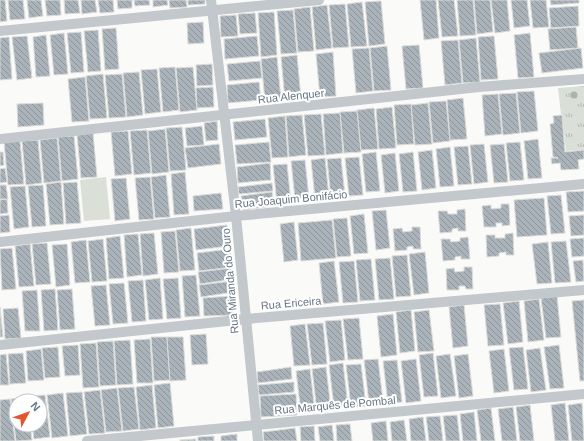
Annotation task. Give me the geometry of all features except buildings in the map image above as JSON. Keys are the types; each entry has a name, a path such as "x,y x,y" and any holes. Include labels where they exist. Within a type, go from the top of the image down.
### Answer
{"street":[{"path":"0,31 211,5 318,0"},
{"name":"Rua Miranda do Ouro","path":"211,5 236,216 258,441"},
{"name":"Rua Alenquer","path":"0,139 225,116 478,87 584,79"},
{"name":"Rua Joaquim Bonifácio","path":"0,242 236,216 584,184"},
{"name":"Rua Ericeira","path":"0,345 246,319 584,290"},
{"name":"Rua Marquês de Pombal","path":"88,441 584,394"}],"green space":[{"path":"584,86 584,150 566,151 558,88"},
{"path":"106,177 110,219 84,221 80,180"}]}
